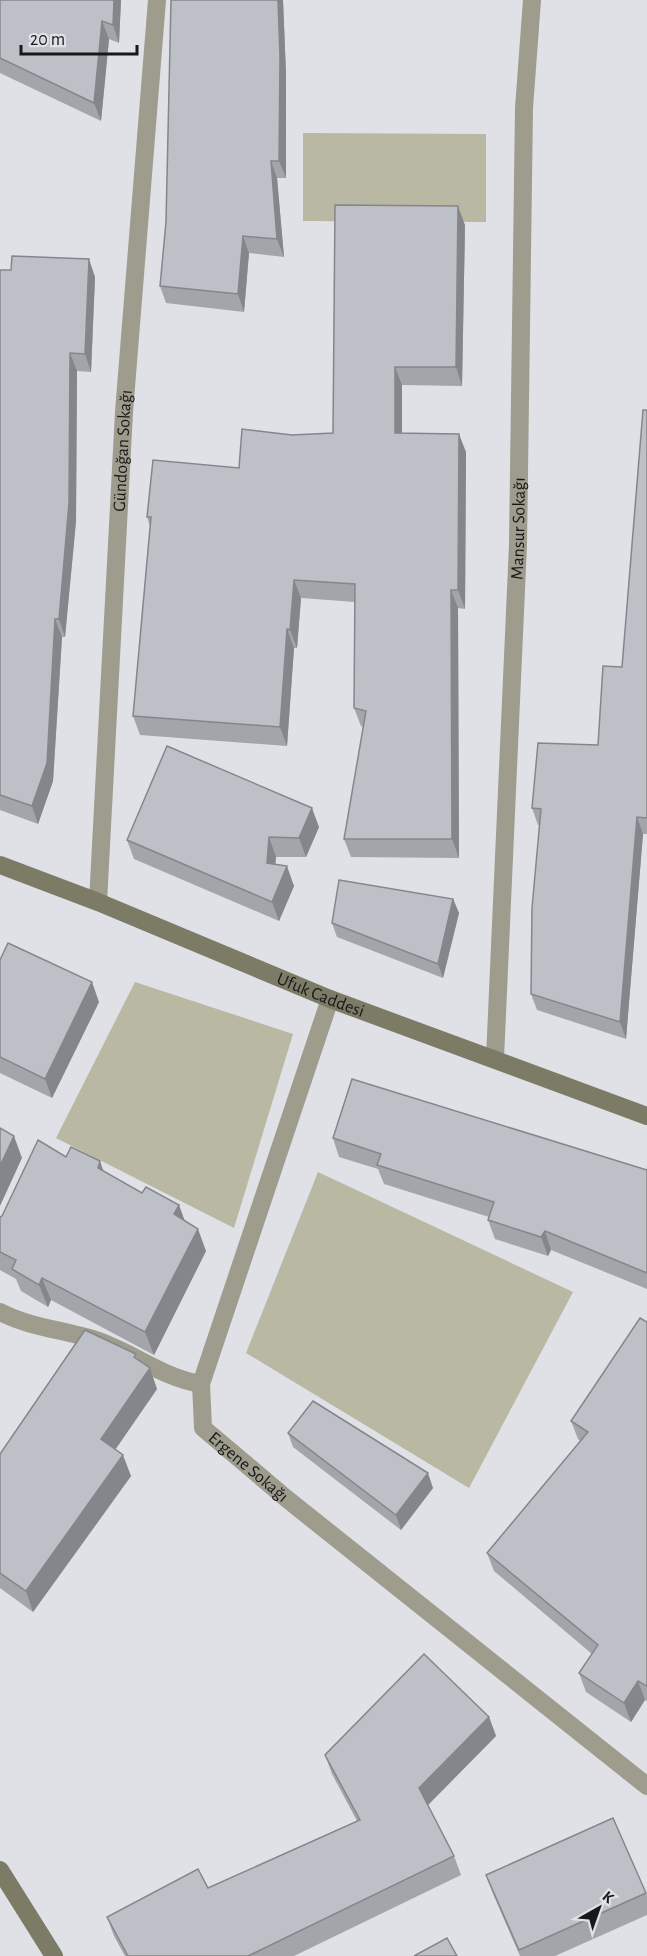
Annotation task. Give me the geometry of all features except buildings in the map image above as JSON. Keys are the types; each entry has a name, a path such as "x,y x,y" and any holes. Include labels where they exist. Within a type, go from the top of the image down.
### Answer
{"street":[{"name":"Gündoğan Sokağı","path":"98,902 124,412 157,0"},
{"name":"Mansur Sokağı","path":"495,1058 518,545 524,108 532,0"},
{"name":"Ufuk Caddesi","path":"0,865 98,902 330,999 647,1116"},
{"name":"Ergene Sokağı","path":"330,999 201,1384 203,1428 286,1499 645,1778"},
{"path":"0,1312 19,1322 90,1338 177,1380 201,1384"},
{"path":"0,1870 54,1956"}],"green space":[{"path":"303,133 486,134 486,222 303,221"},
{"path":"135,982 293,1034 234,1228 56,1138"},
{"path":"318,1172 573,1292 469,1488 246,1353"}]}
